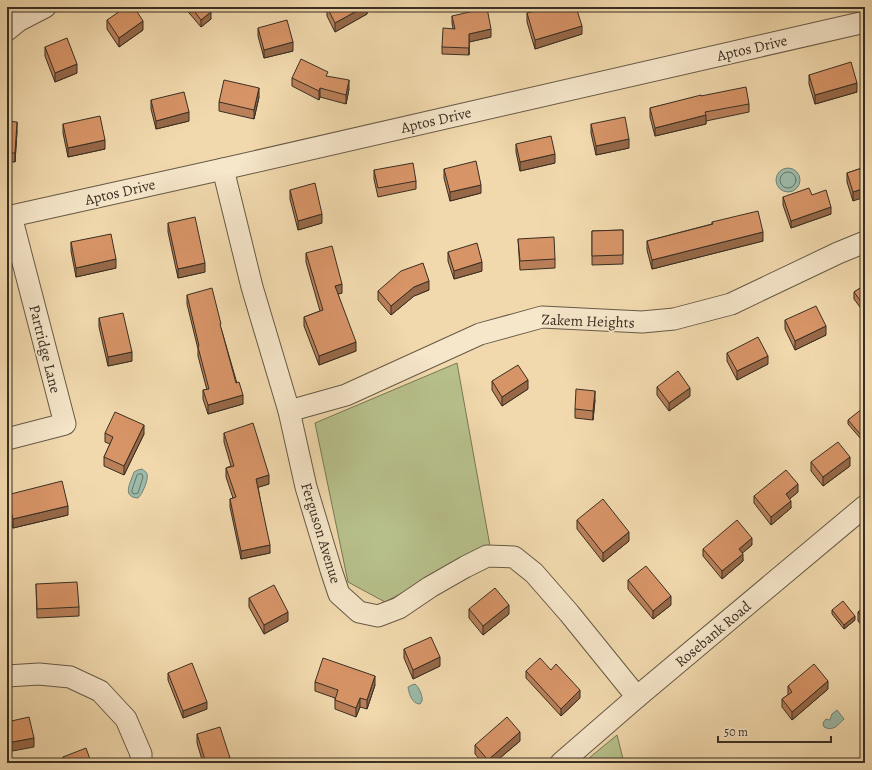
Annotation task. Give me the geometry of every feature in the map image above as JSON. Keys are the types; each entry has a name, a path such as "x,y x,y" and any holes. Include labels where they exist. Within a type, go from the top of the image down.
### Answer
{"street":[{"path":"7,30 18,21 45,7"},
{"name":"Aptos Drive","path":"9,216 223,169 865,22"},
{"name":"Ferguson Avenue","path":"223,169 252,287 289,411 306,487 339,594 358,612 378,616 399,608 430,587 488,556 514,557 534,573 569,613 637,698"},
{"name":"Partridge Lane","path":"7,439 64,424 9,216"},
{"name":"Zakem Heights","path":"289,411 346,395 480,334 542,317 642,322 674,319 731,304 865,242"},
{"name":"Rosebank Road","path":"561,763 865,506"},
{"path":"7,676 39,674 70,677 100,691 126,719 141,754 141,763"}],"green space":[{"path":"457,363 490,546 385,602 348,582 315,423"},
{"path":"617,735 624,763 583,763"}],"water":[{"path":"788,168 796,172 800,180 796,188 788,192 780,188 776,180 780,172"},
{"path":"142,469 147,474 146,483 140,496 138,498 133,497 128,492 129,484 134,472"},
{"path":"415,684 422,697 420,704 417,704 411,698 409,693 408,687"},
{"path":"837,710 844,719 833,728 830,729 824,727 823,723 826,719 830,720 832,714"}],"building":[{"path":"126,7 134,7 143,21 119,38 107,20"},
{"path":"191,7 207,7 211,12 201,20"},
{"path":"327,7 364,7 335,23"},
{"path":"548,7 576,7 582,26 535,40 527,13"},
{"path":"487,8 491,29 469,34 469,48 442,47 443,28 455,29 452,16"},
{"path":"287,20 293,42 264,50 258,28"},
{"path":"67,38 77,64 55,73 45,47"},
{"path":"301,59 328,72 326,76 349,80 346,95 320,88 319,91 292,78"},
{"path":"851,62 857,83 815,95 809,75"},
{"path":"224,80 259,88 254,110 219,102"},
{"path":"746,87 749,104 705,112 706,115 655,128 650,108 701,95"},
{"path":"184,92 189,112 156,121 151,100"},
{"path":"100,116 105,140 68,148 63,124"},
{"path":"625,117 629,139 596,146 591,124"},
{"path":"7,121 17,122 15,153 7,153"},
{"path":"551,136 555,154 520,162 516,144"},
{"path":"476,161 481,185 450,192 444,169"},
{"path":"413,163 416,181 378,188 374,170"},
{"path":"865,167 865,188 853,192 847,173"},
{"path":"315,183 322,214 298,221 290,190"},
{"path":"809,188 812,195 826,190 831,207 791,221 783,197"},
{"path":"758,211 763,232 652,260 647,241 713,224 712,222"},
{"path":"195,217 205,263 178,269 168,223"},
{"path":"623,230 623,255 592,256 592,231"},
{"path":"111,234 116,259 76,268 71,242"},
{"path":"554,237 555,259 520,261 518,239"},
{"path":"477,243 482,262 454,271 448,252"},
{"path":"332,246 342,284 335,286 356,342 319,356 304,317 323,310 306,253"},
{"path":"423,263 429,281 414,287 391,306 378,291 401,271"},
{"path":"865,285 865,307 854,292"},
{"path":"212,288 236,383 239,382 243,395 208,405 203,390 209,389 187,295"},
{"path":"816,306 826,326 795,341 785,320"},
{"path":"123,313 132,352 108,357 99,318"},
{"path":"758,337 768,356 737,371 727,353"},
{"path":"518,365 528,380 502,397 492,381"},
{"path":"678,371 690,388 669,403 657,387"},
{"path":"7,378 9,389 7,389"},
{"path":"576,389 595,391 593,411 575,409"},
{"path":"863,408 865,410 865,431 861,435 848,420"},
{"path":"115,412 144,425 124,466 104,457 113,437 105,433"},
{"path":"253,423 269,475 256,479 270,545 241,551 230,499 236,497 226,468 234,466 224,433"},
{"path":"838,442 850,457 823,477 811,462"},
{"path":"786,470 798,484 786,494 791,501 771,517 754,496"},
{"path":"62,481 68,506 13,519 7,495"},
{"path":"603,499 629,532 603,553 577,520"},
{"path":"737,520 752,538 739,549 743,554 722,571 703,549"},
{"path":"646,566 671,596 653,611 628,580"},
{"path":"77,582 79,607 37,609 36,584"},
{"path":"274,585 288,612 264,625 249,598"},
{"path":"495,588 509,605 483,626 469,609"},
{"path":"843,601 855,616 844,625 832,610"},
{"path":"865,607 865,620 858,612"},
{"path":"431,637 440,657 413,670 404,649"},
{"path":"323,658 375,676 367,700 360,698 356,708 335,700 338,690 315,682"},
{"path":"540,658 551,670 556,664 580,690 561,709 526,671"},
{"path":"192,663 207,702 183,711 168,673"},
{"path":"814,664 828,681 792,712 782,699 792,692 788,686"},
{"path":"29,717 34,738 7,743 7,722"},
{"path":"507,717 520,732 488,760 475,745"},
{"path":"220,727 230,758 213,763 206,763 197,734"},
{"path":"86,748 91,762 94,761 95,763 65,763 63,757"}]}
